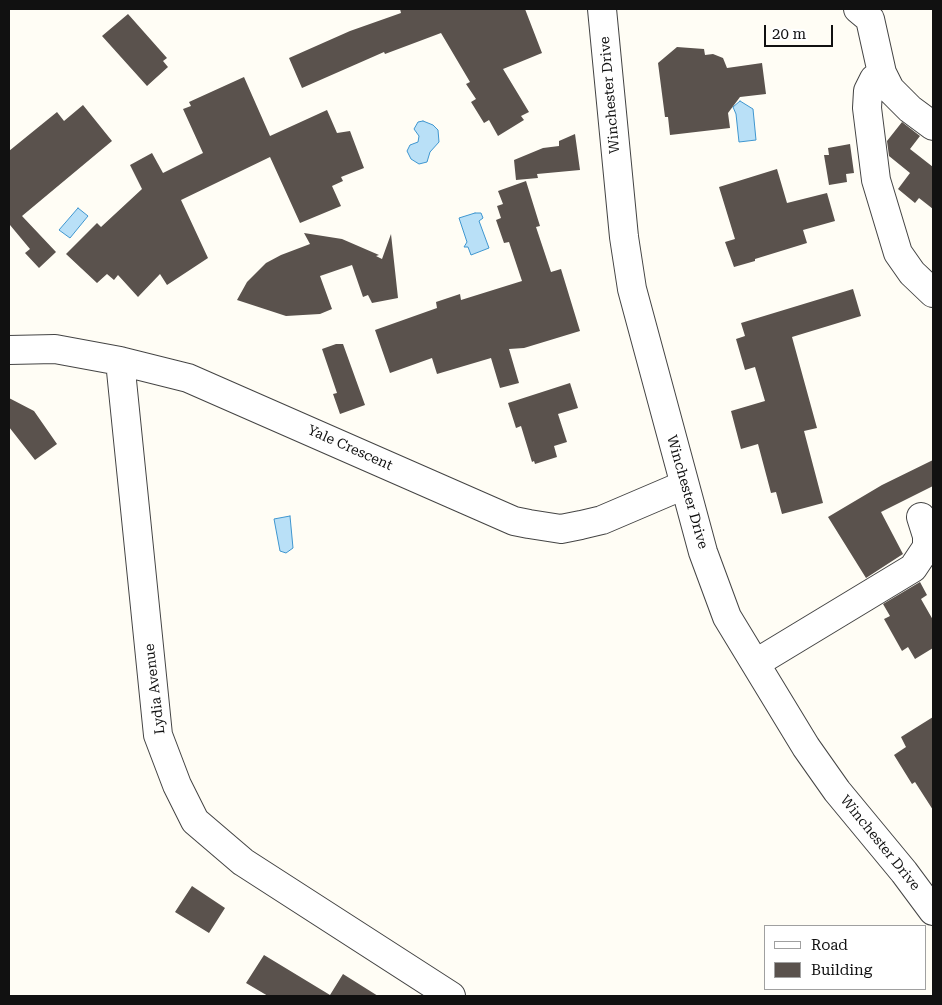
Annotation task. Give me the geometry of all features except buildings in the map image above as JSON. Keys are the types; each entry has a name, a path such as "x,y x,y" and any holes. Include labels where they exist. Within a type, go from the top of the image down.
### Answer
{"street":[{"name":"Winchester Drive","path":"602,9 624,237 632,290 703,552 727,617 806,747 836,790 904,872 933,911"},
{"path":"858,9 870,19 882,73 890,89 910,109 933,126"},
{"path":"882,73 874,79 868,91 867,108 876,180 898,253 912,273 933,293"},
{"name":"Yale Crescent","path":"9,350 55,349 120,360 188,378 514,521 561,529 581,526 602,520 684,486"},
{"name":"Lydia Avenue","path":"120,360 158,735 177,785 195,821 243,862 451,996"},
{"path":"756,664 913,568 927,547 927,536 921,517"}],"water":[{"path":"740,101 753,109 756,140 739,142 736,114 733,107"},
{"path":"423,121 433,125 438,130 439,142 430,152 427,162 419,164 411,159 407,151 410,145 418,142 419,136 414,129 418,122"},
{"path":"78,208 88,216 70,238 59,230"},
{"path":"481,213 483,218 479,221 489,248 471,255 468,247 464,247 467,242 459,218"},
{"path":"290,516 293,548 286,553 280,551 274,519"}]}
